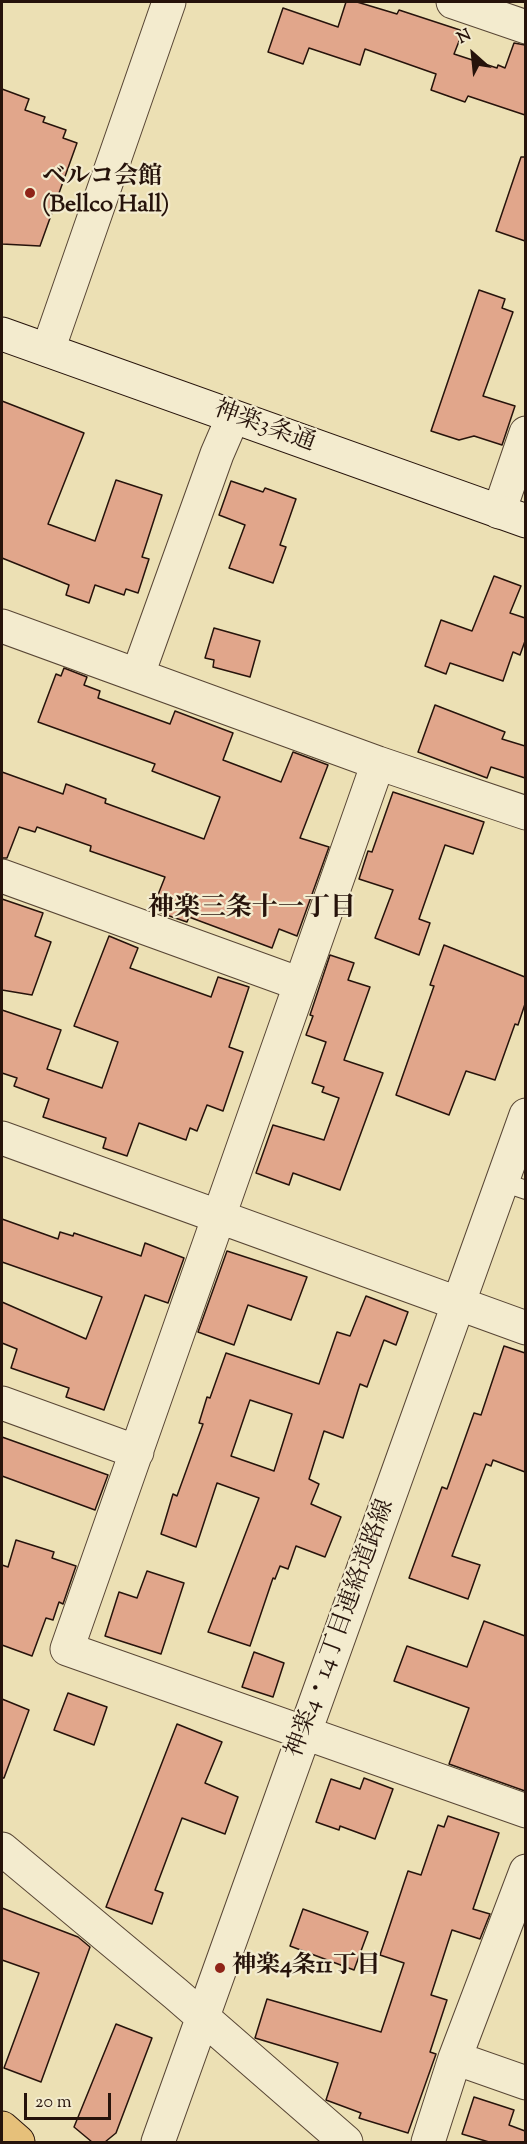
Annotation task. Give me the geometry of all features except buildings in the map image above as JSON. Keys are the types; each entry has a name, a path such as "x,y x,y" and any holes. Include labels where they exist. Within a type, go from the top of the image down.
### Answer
{"highway":[{"path":"2,2128 18,2142"}],"street":[{"path":"48,350 169,2"},
{"path":"453,2 525,27"},
{"name":"神楽3条通","path":"2,334 512,517"},
{"path":"138,674 217,454 233,417"},
{"path":"512,517 525,433"},
{"path":"2,626 378,763 525,813"},
{"path":"378,763 67,1649 525,1811"},
{"path":"2,876 300,984"},
{"name":"神楽4・14丁目連絡道路線","path":"158,2142 458,1304 513,1186 525,1115"},
{"path":"2,1138 525,1328"},
{"path":"2,1403 137,1452"},
{"path":"2,1849 203,2017 346,2142"},
{"path":"428,2142 455,2058 525,1871"},
{"path":"455,2058 525,2083"}],"place":[{"name":"ベルコ会館 (Bellco Hall)","path":"30,193"},
{"name":"神楽4条11丁目","path":"220,1968"}],"district":[{"name":"神楽三条十一丁目","path":"252,911"}]}
